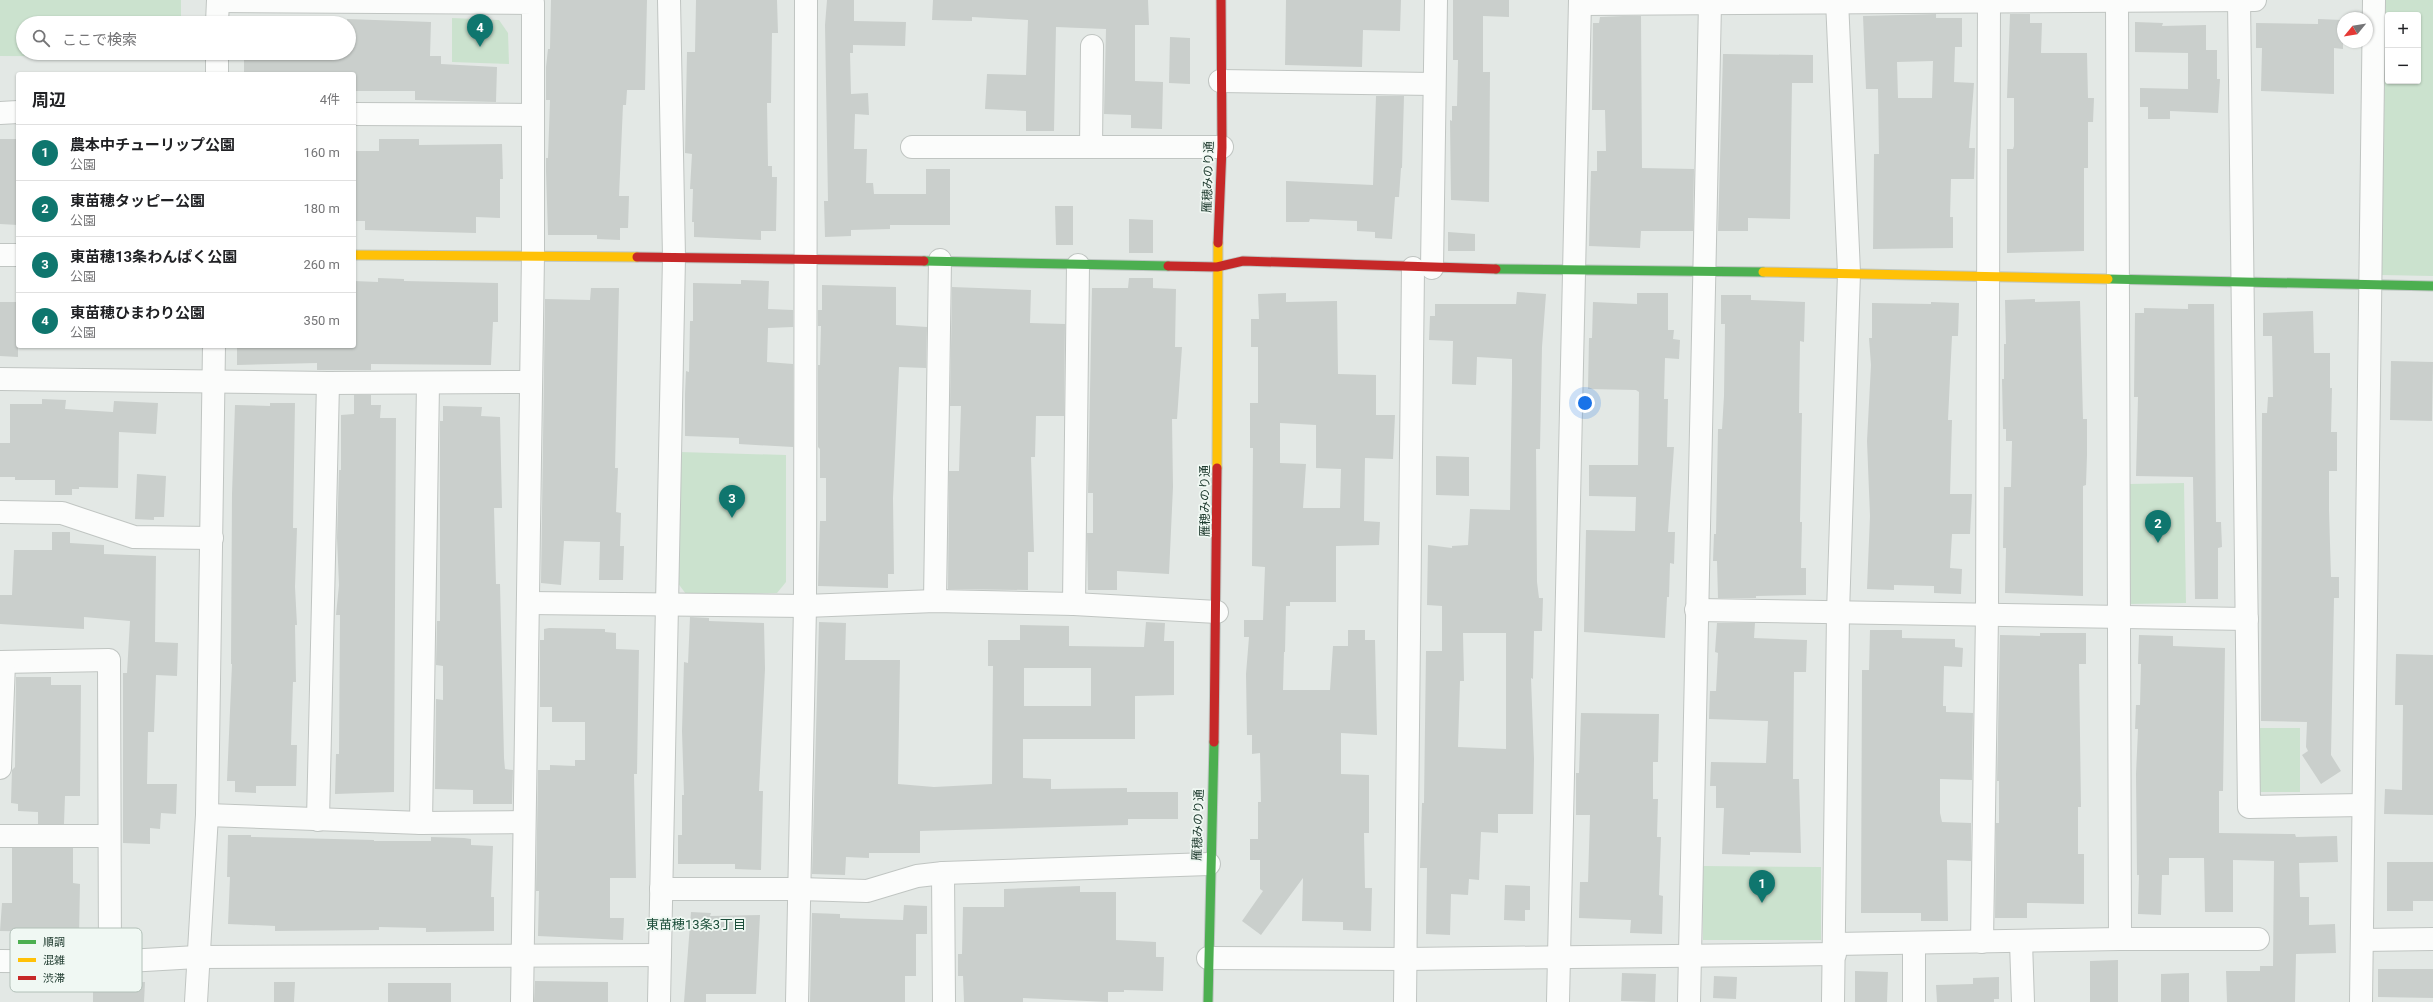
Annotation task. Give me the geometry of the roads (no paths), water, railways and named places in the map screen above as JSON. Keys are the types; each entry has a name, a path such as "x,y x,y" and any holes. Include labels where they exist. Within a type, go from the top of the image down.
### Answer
{"street":[{"path":"218,16 218,0 533,2 533,254 523,822 522,1002"},
{"path":"659,1002 674,257 669,0"},
{"path":"796,1002 805,606 804,258 806,0"},
{"name":"雁穂みのり通","path":"1208,1002 1209,864 1217,612 1217,268 1222,147 1220,82 1221,0"},
{"path":"1405,1002 1423,268 1434,84 1436,0"},
{"path":"1558,1002 1580,2 1710,3 1989,0 2255,0"},
{"path":"1982,942 1987,615 1989,0"},
{"path":"2117,0 2120,939"},
{"path":"2239,0 2241,281 2249,807 2364,806"},
{"path":"2361,1002 2374,0"},
{"path":"1833,1002 1835,949 1838,613 1849,274 1837,1"},
{"path":"1689,1002 1696,610 1710,3"},
{"path":"1091,147 1092,46"},
{"path":"217,60 217,72"},
{"path":"1220,82 1434,84"},
{"path":"0,112 16,112"},
{"path":"356,114 533,115"},
{"path":"912,147 1222,147"},
{"path":"356,255 533,254 940,260 1217,268 1243,262 1423,268 1849,274 2433,286"},
{"path":"0,255 16,255"},
{"path":"935,601 940,260"},
{"path":"1074,604 1078,265"},
{"path":"196,1002 197,957 207,815 214,348"},
{"path":"0,379 428,384 530,382"},
{"path":"318,820 328,383"},
{"path":"421,823 428,384"},
{"path":"0,512 62,513 134,538 212,538"},
{"path":"528,603 666,603 805,606 935,601 1074,604 1217,612"},
{"path":"1696,610 2247,620"},
{"path":"0,768 2,662 109,660 110,928"},
{"path":"207,815 421,823 523,822"},
{"path":"0,836 109,836"},
{"path":"661,889 799,889 867,891 917,876 943,873 1209,864"},
{"path":"943,873 944,1002"},
{"path":"1208,958 1406,959 1690,957 1914,943 2120,939 2258,939"},
{"path":"2362,940 2433,939"},
{"path":"2021,942 2023,1002"},
{"path":"1914,943 1914,1002"},
{"path":"142,960 197,957 523,957 660,955"},
{"path":"0,961 10,961"}],"place":[{"name":"東苗穂ひまわり公園","path":"480,47"},
{"name":"東苗穂13条わんぱく公園","path":"732,518"},
{"name":"東苗穂タッピー公園","path":"2158,543"},
{"name":"農本中チューリップ公園","path":"1762,903"}],"district":[{"name":"東苗穂13条3丁目","path":"696,924"}]}
